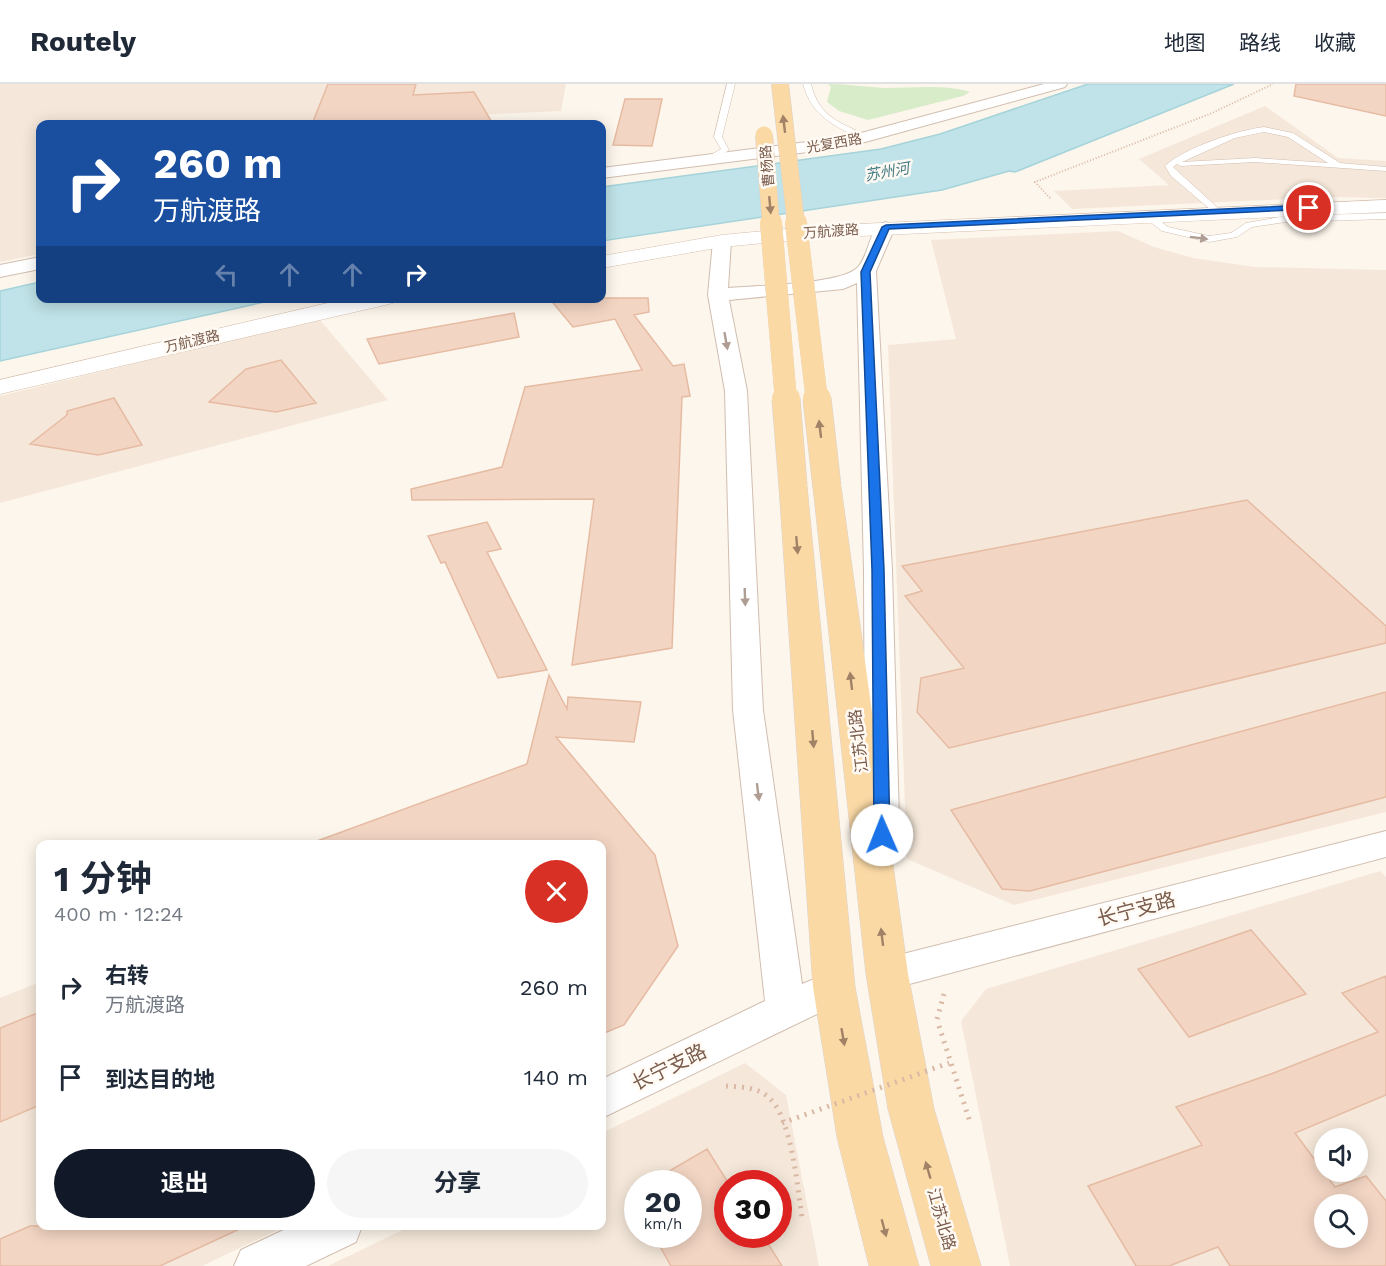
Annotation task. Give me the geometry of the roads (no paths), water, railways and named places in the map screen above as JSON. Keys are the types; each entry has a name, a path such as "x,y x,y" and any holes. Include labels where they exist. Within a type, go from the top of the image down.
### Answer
{"main road":[{"name":"曹杨路","path":"780,84 799,245"},
{"name":"曹杨路","path":"763,119 773,248"},
{"name":"江苏北路","path":"799,245 834,987 860,1137 894,1266"},
{"name":"江苏北路","path":"773,248 887,974 911,1109 956,1266"}],"street":[{"name":"光复西路","path":"606,173 825,146 866,138 1060,84"},
{"name":"万航渡路","path":"606,261 722,241 886,227 1386,206"},
{"path":"882,835 878,570 866,272 886,227"},
{"path":"722,241 718,295 736,391 748,711 786,1010"},
{"path":"0,271 36,264"},
{"path":"718,295 843,283 866,272"},
{"name":"万航渡路","path":"0,387 360,303"},
{"name":"长宁支路","path":"887,974 1386,844"},
{"name":"长宁支路","path":"606,1097 834,987"},
{"path":"257,1266 332,1230"}],"lane":[{"path":"705,162 725,150 718,137 731,84"},
{"path":"807,84 810,101 821,115 866,138"},
{"path":"1169,166 1239,132 1263,129 1294,135 1337,165"},
{"path":"1169,166 1256,160 1386,169"},
{"path":"1169,166 1174,174 1217,212"},
{"path":"1147,215 1164,229 1209,239 1234,235 1249,225 1286,219 1386,216"}],"water":[{"name":"苏州河","path":"1088,84 1234,84 1015,172 1009,171 942,190 606,240 606,186 881,149 940,134"},
{"path":"36,283 36,303 260,303 0,361 0,291"}]}
